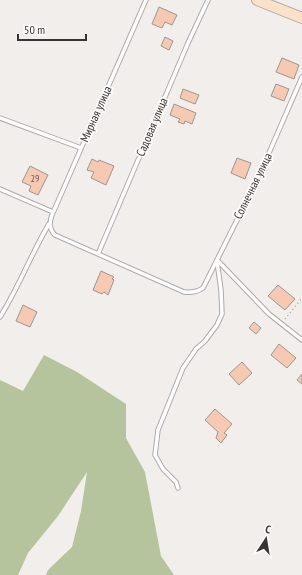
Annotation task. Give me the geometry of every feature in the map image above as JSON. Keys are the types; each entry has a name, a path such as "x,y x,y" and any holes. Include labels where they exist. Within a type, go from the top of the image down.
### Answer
{"main road":[{"path":"257,0 302,18"}],"lane":[{"name":"Мирная улица","path":"98,254 55,235 50,229 50,223 53,212 146,0"},
{"name":"Садовая улица","path":"98,254 184,50 208,0"},
{"name":"Солнечная улица","path":"98,254 184,292 191,293 203,288 258,178 302,77"},
{"path":"0,118 81,148"},
{"path":"0,189 53,212"},
{"path":"0,317 28,266 42,235 50,223"},
{"path":"217,260 269,314 302,340"},
{"path":"178,488 176,482 163,469 155,455 158,430 183,368 196,349 206,341 217,325 222,314 221,290 217,260"}],"path":[{"path":"281,324 302,298"}],"green space":[{"path":"44,355 77,372 126,404 126,438 145,472 161,556 174,575 46,575 48,570 72,547 81,511 87,472 58,516 28,553 18,575 0,575 0,380 23,391"}],"building":[{"path":"159,7 177,15 172,25 165,22 162,28 152,24"},
{"path":"165,37 173,41 169,50 161,46"},
{"path":"282,58 299,65 294,79 276,72"},
{"path":"276,84 289,89 284,101 271,96"},
{"path":"183,89 199,95 195,104 180,98"},
{"path":"174,104 196,113 192,124 185,121 184,124 178,122 180,119 170,115"},
{"path":"237,158 251,163 245,179 231,173"},
{"path":"92,159 114,166 106,185 91,178 94,172 87,170"},
{"path":"30,166 48,175 38,195 29,191 31,186 22,182"},
{"path":"101,271 114,277 112,279 114,280 108,295 104,292 102,294 93,290"},
{"path":"278,285 295,299 285,310 268,296"},
{"path":"23,305 37,312 30,327 16,321"},
{"path":"254,322 261,328 256,334 249,328"},
{"path":"279,344 296,358 287,368 271,355"},
{"path":"242,362 252,373 239,385 229,374"},
{"path":"302,374 302,384 297,380"},
{"path":"215,409 232,424 224,433 227,435 221,443 216,438 218,432 205,420"}]}
